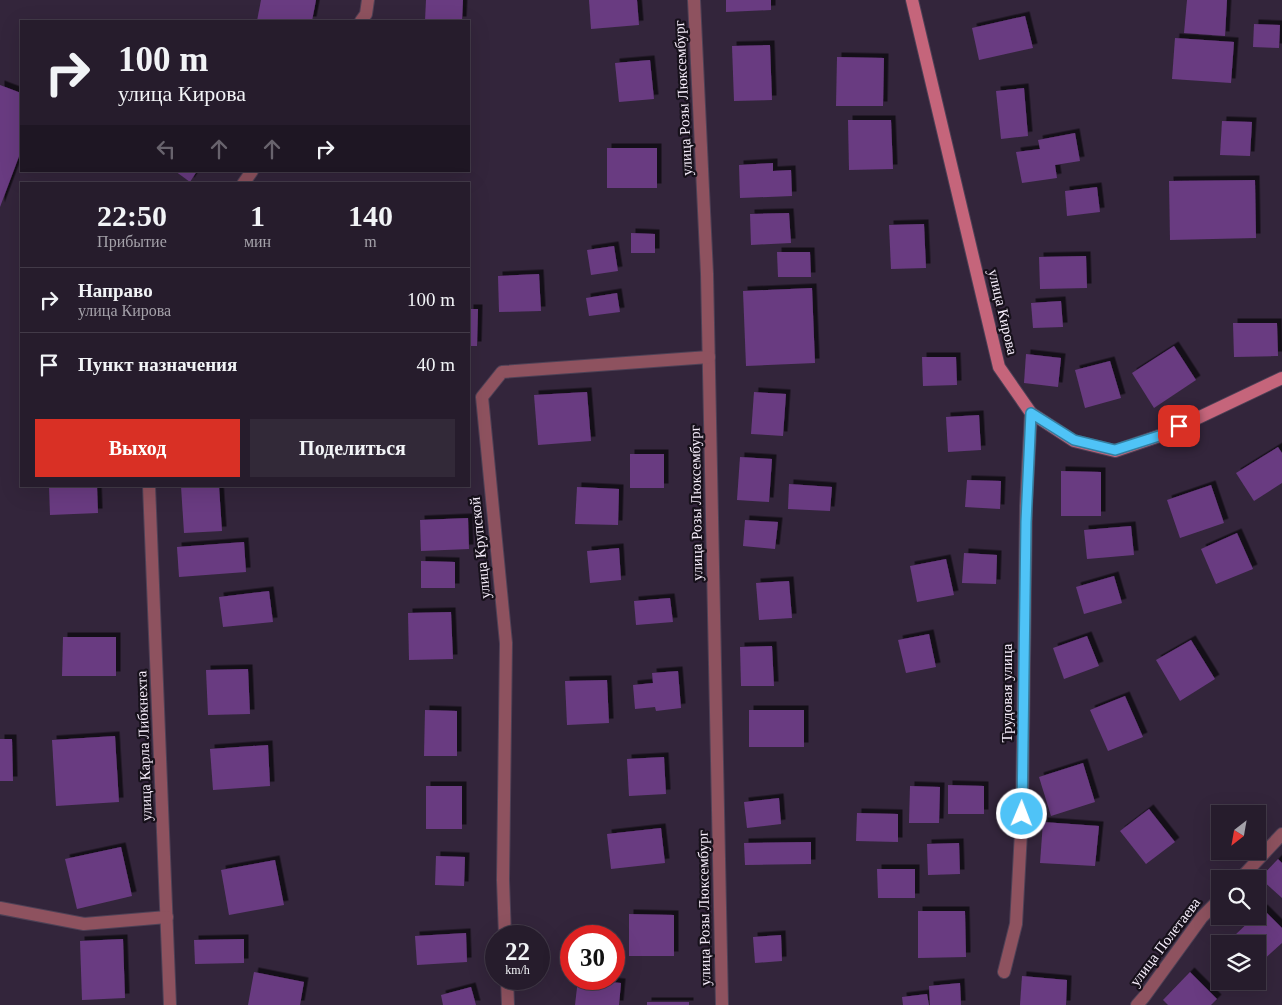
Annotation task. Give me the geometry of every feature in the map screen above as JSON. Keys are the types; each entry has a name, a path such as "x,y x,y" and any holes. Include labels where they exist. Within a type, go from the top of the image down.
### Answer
{"main road":[{"name":"улица Кирова","path":"912,0 999,367 1031,413 1074,440 1115,450 1162,435 1282,378"}],"street":[{"path":"362,20 366,14 368,0"},
{"name":"улица Розы Люксембург","path":"694,0 707,264 722,1005"},
{"path":"244,182 251,172"},
{"name":"улица Крупской","path":"505,925 503,880 506,643 482,398 502,372 709,357"},
{"name":"Трудовая улица","path":"1004,972 1016,924 1022,814 1026,515 1031,413"},
{"name":"улица Карла Либкнехта","path":"149,487 170,1005"},
{"path":"1248,870 1282,834"},
{"path":"0,908 84,924 167,917"},
{"name":"улица Полетаева","path":"1137,1005 1202,917 1211,908"},
{"path":"507,990 508,1005"}],"building":[{"path":"261,0 316,0 312,20 257,20"},
{"path":"426,0 463,0 462,20 425,20"},
{"path":"589,0 637,0 639,25 591,29"},
{"path":"726,0 771,0 771,10 726,12"},
{"path":"1187,0 1227,0 1225,36 1184,33"},
{"path":"1025,16 1033,48 979,60 972,28"},
{"path":"1254,24 1280,25 1279,48 1253,47"},
{"path":"1175,38 1234,42 1231,83 1172,79"},
{"path":"770,45 772,100 734,101 732,46"},
{"path":"837,57 884,58 883,106 836,106"},
{"path":"650,60 654,99 619,102 615,63"},
{"path":"0,85 20,93 20,154 0,207"},
{"path":"1024,88 1028,136 1001,139 996,91"},
{"path":"848,120 891,120 893,169 849,170"},
{"path":"1222,121 1252,122 1250,156 1220,155"},
{"path":"1075,133 1080,161 1055,165 1057,178 1022,183 1016,152 1040,149 1038,140"},
{"path":"607,148 657,148 657,188 607,188"},
{"path":"773,163 773,171 791,170 792,196 740,198 739,165"},
{"path":"176,172 196,172 190,182"},
{"path":"1255,180 1256,238 1170,240 1169,181"},
{"path":"1097,187 1100,212 1067,216 1065,191"},
{"path":"789,213 791,243 751,245 750,214"},
{"path":"924,224 926,268 891,269 889,225"},
{"path":"631,233 655,234 655,253 631,253"},
{"path":"614,246 618,271 591,275 587,250"},
{"path":"777,252 810,252 811,277 778,277"},
{"path":"1086,256 1087,288 1040,289 1039,257"},
{"path":"539,274 541,311 499,312 498,276"},
{"path":"812,288 815,363 746,366 743,291"},
{"path":"617,293 620,312 589,316 586,298"},
{"path":"1061,301 1063,327 1033,328 1031,303"},
{"path":"470,309 478,309 477,346 470,346"},
{"path":"1233,323 1277,323 1278,356 1234,357"},
{"path":"1174,346 1196,380 1154,408 1132,373"},
{"path":"1026,354 1061,358 1058,387 1024,383"},
{"path":"922,357 956,357 957,385 923,386"},
{"path":"1110,361 1121,398 1085,408 1075,370"},
{"path":"587,392 591,441 538,445 534,395"},
{"path":"754,392 786,394 783,436 751,434"},
{"path":"979,415 981,450 948,452 946,417"},
{"path":"1278,447 1282,453 1282,483 1254,501 1236,473"},
{"path":"630,454 664,454 664,488 630,488"},
{"path":"740,457 772,459 769,502 737,500"},
{"path":"1061,471 1101,472 1101,516 1061,516"},
{"path":"967,480 1001,481 1000,509 965,507"},
{"path":"789,484 832,487 830,511 788,509"},
{"path":"1211,485 1224,523 1180,538 1167,500"},
{"path":"49,487 97,487 98,513 50,515"},
{"path":"181,487 219,487 222,531 184,533"},
{"path":"577,487 619,489 618,525 575,524"},
{"path":"468,518 469,549 421,551 420,520"},
{"path":"745,520 778,522 775,549 743,546"},
{"path":"1131,526 1134,555 1087,559 1084,530"},
{"path":"1237,533 1253,569 1216,584 1201,549"},
{"path":"244,542 246,572 179,577 177,547"},
{"path":"619,548 621,580 590,583 587,551"},
{"path":"964,553 997,555 996,584 962,583"},
{"path":"946,559 954,595 917,602 910,566"},
{"path":"421,561 455,562 455,588 421,588"},
{"path":"1114,576 1122,603 1084,614 1076,587"},
{"path":"789,581 792,618 759,620 756,583"},
{"path":"269,591 273,622 223,627 219,597"},
{"path":"670,598 673,622 636,625 634,601"},
{"path":"451,612 453,659 409,660 408,613"},
{"path":"929,634 936,667 906,673 898,640"},
{"path":"1087,636 1099,666 1064,679 1053,648"},
{"path":"63,637 116,637 116,676 62,676"},
{"path":"1191,640 1215,679 1180,701 1156,660"},
{"path":"772,646 774,686 741,686 740,647"},
{"path":"248,669 250,714 208,715 206,670"},
{"path":"678,671 681,708 656,711 655,707 635,709 633,685 653,683 652,673"},
{"path":"607,680 609,723 567,725 565,681"},
{"path":"1125,696 1143,737 1108,751 1090,710"},
{"path":"425,710 457,711 457,756 424,756"},
{"path":"749,710 804,710 804,747 749,747"},
{"path":"115,736 119,802 56,806 52,740"},
{"path":"0,739 12,739 13,781 0,781"},
{"path":"268,745 270,786 213,790 210,749"},
{"path":"664,757 666,794 629,796 627,759"},
{"path":"1083,763 1095,802 1051,816 1039,777"},
{"path":"948,785 984,786 984,814 948,814"},
{"path":"426,786 462,786 462,829 426,829"},
{"path":"910,786 940,787 939,823 909,823"},
{"path":"779,798 781,824 747,828 744,802"},
{"path":"1149,809 1175,842 1146,864 1120,831"},
{"path":"857,813 898,814 898,842 856,841"},
{"path":"1043,822 1099,826 1095,866 1040,863"},
{"path":"661,828 665,863 611,869 607,834"},
{"path":"811,842 811,864 745,865 744,843"},
{"path":"959,843 960,874 928,875 927,844"},
{"path":"121,847 132,896 77,909 65,859"},
{"path":"436,856 465,857 464,886 435,885"},
{"path":"1278,859 1282,863 1282,898 1266,883 1266,872"},
{"path":"275,860 284,905 229,915 221,870"},
{"path":"877,869 915,869 915,898 878,898"},
{"path":"918,911 965,911 966,957 918,958"},
{"path":"1266,912 1282,928 1282,943 1266,958 1266,935 1235,935 1246,925 1266,925"},
{"path":"629,914 674,915 674,956 629,956"},
{"path":"466,933 467,962 417,965 415,936"},
{"path":"781,935 782,961 755,963 753,937"},
{"path":"123,939 125,998 82,1000 80,941"},
{"path":"244,939 244,963 195,964 194,940"},
{"path":"254,972 304,982 300,1005 248,1005"},
{"path":"1190,972 1217,999 1211,1005 1168,1005 1163,1000"},
{"path":"1022,976 1067,980 1066,1005 1020,1005"},
{"path":"960,983 961,1005 930,1005 929,986"},
{"path":"471,987 476,1005 443,1005 441,995"},
{"path":"577,990 620,990 619,1005 575,1005"},
{"path":"927,994 929,1005 903,1005 902,997"},
{"path":"647,1002 689,1002 689,1005 647,1005"}],"route":[{"path":"1022,814 1024,569 1031,413 1074,440 1115,450 1162,435 1179,426"}]}
